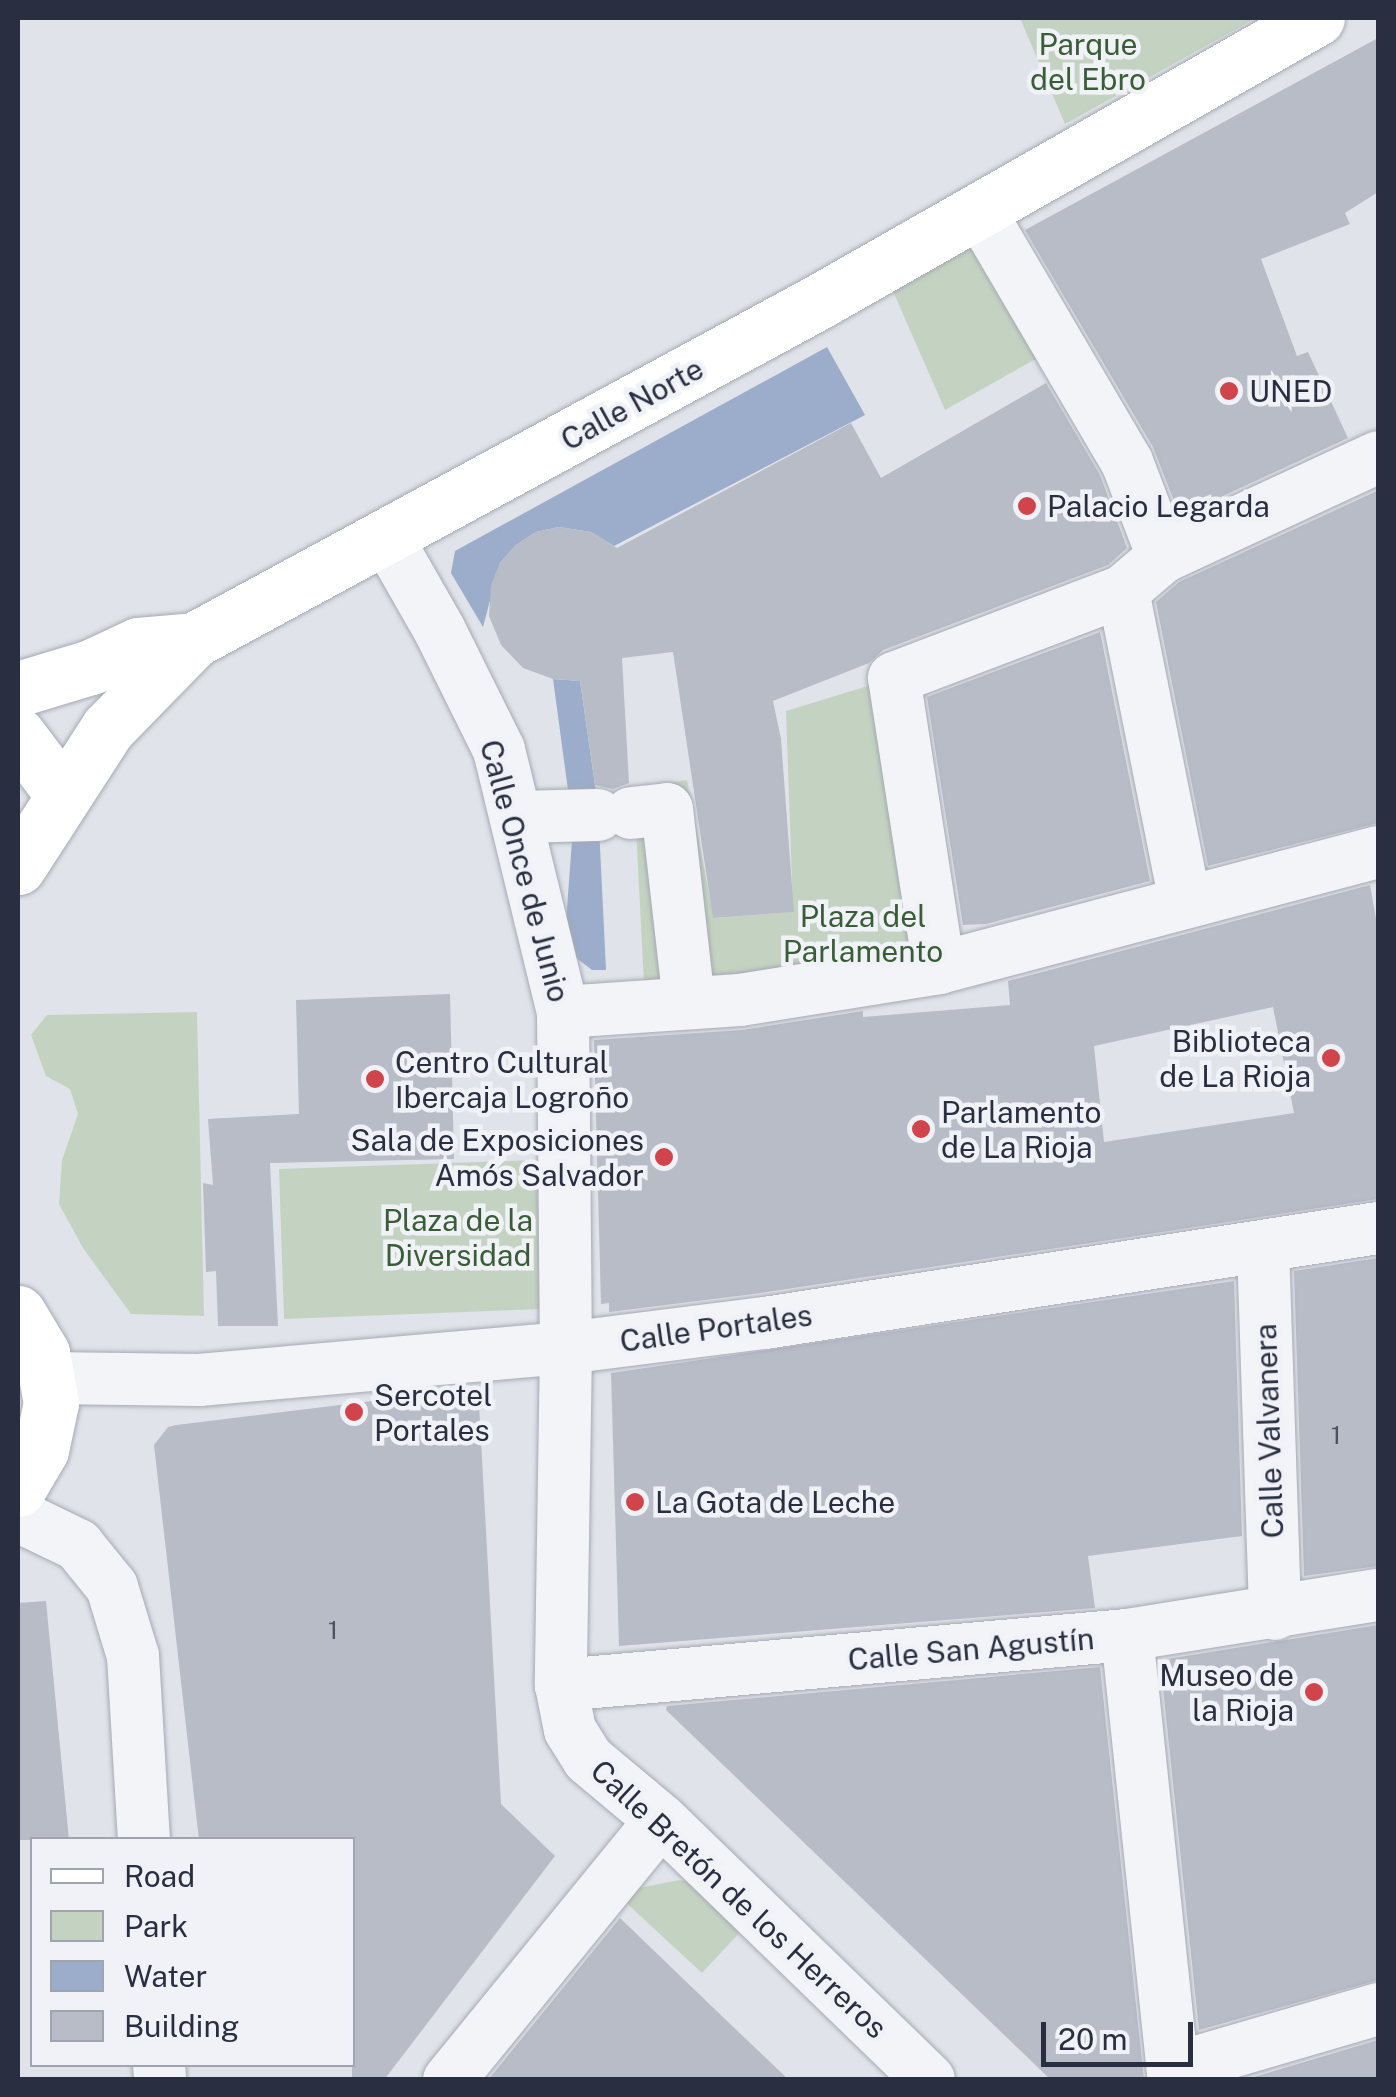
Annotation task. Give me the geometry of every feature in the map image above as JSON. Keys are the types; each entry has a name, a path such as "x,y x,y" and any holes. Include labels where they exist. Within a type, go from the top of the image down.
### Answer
{"main road":[{"name":"Calle Norte","path":"18,867 108,728 194,640 387,538 1317,18"},
{"path":"18,689 91,667 138,645 194,640"},
{"path":"18,735 64,796"},
{"path":"18,1283 32,1301 42,1327 36,1348 45,1438 18,1489"}],"street":[{"path":"978,210 1127,462 1163,557"},
{"path":"940,968 894,678 1123,591 1163,557 1378,457"},
{"name":"Calle Once de Junio","path":"387,538 499,750 564,1012 566,1348"},
{"path":"1123,591 1184,902"},
{"path":"516,816 667,809 689,1002"},
{"path":"564,1012 818,990 940,968 1378,852"},
{"name":"Calle Portales","path":"36,1348 143,1382 566,1348 765,1323 1378,1228"},
{"name":"Calle Valvanera","path":"1263,1247 1275,1614"},
{"name":"Calle Bretón de los Herreros","path":"566,1348 561,1685 570,1730 588,1759 661,1820 929,2080"},
{"path":"18,1516 78,1544 112,1587 133,1656 144,1837"},
{"name":"Calle San Agustín","path":"561,1685 1127,1636 1378,1595"},
{"path":"1127,1636 1173,2074 1378,2009"},
{"path":"449,2080 661,1820"}],"green space":[{"name":"Parque del Ebro","path":"1020,18 1256,18 1065,124"},
{"path":"976,240 1050,351 945,410 892,289"},
{"name":"Plaza del Parlamento","path":"894,678 943,993 646,1023 634,789 687,780 714,918 793,912 786,711"},
{"path":"197,1012 204,1316 131,1314 83,1248 59,1204 62,1160 78,1114 70,1089 46,1076 31,1035 47,1015"},
{"name":"Plaza de la Diversidad","path":"537,1160 542,1309 284,1319 279,1169"},
{"path":"679,1880 701,1883 743,1929 702,1973 622,1899 639,1888"}],"water":[{"path":"827,347 865,415 614,546 591,532 559,527 536,532 516,545 500,563 483,627 451,573 455,551"},
{"path":"553,679 580,681 598,806 606,970 592,970 575,957 565,935 573,827"}],"building":[{"path":"1378,38 1378,192 1345,213 1350,224 1261,259 1297,356 1308,352 1348,438 1180,516 1153,447 1025,230"},
{"path":"1046,383 1100,475 1127,548 1108,565 883,650 869,663 773,701 781,739 794,912 713,918 673,652 622,658 629,783 613,789 595,785 580,681 553,679 523,668 501,645 489,616 491,585 500,563 516,545 536,532 559,527 591,532 617,548 851,423 881,478"},
{"path":"1377,491 1378,823 1208,866 1156,602 1179,582"},
{"path":"1100,632 1150,881 986,924 963,925 927,697"},
{"path":"1370,885 1378,930 1378,1199 761,1293 609,1312 609,1303 601,1304 594,1040 742,1030 863,1011 863,1017 1010,1005 1008,981","holes":["1273,1007 1294,1113 1104,1142 1094,1046"]},
{"name":"Centro Cultural Ibercaja Logroño","path":"450,994 454,1159 270,1163 278,1326 218,1326 216,1271 206,1272 203,1183 213,1185 208,1119 299,1114 296,1000"},
{"path":"1378,1258 1378,1566 1304,1576 1294,1271"},
{"path":"1234,1281 1242,1536 1088,1556 1095,1608 619,1646 611,1373"},
{"path":"462,1390 479,1404 501,1804 555,1856 384,2080 352,2080 355,1837 199,1837 154,1445 168,1427"},
{"path":"46,1601 69,1837 18,1840 18,1603"},
{"path":"1378,1625 1378,1980 1199,2030 1161,1669 1167,1659"},
{"path":"1100,1667 1144,2080 1051,2080 666,1710 667,1706"},
{"path":"620,1918 726,2020 789,2080 488,2080"},
{"path":"1378,2040 1378,2080 1244,2080"}],"place":[{"name":"UNED","path":"1229,391"},
{"name":"Palacio Legarda","path":"1027,506"},
{"name":"Biblioteca de La Rioja","path":"1331,1058"},
{"name":"Centro Cultural Ibercaja Logroño","path":"375,1079"},
{"name":"Parlamento de La Rioja","path":"921,1129"},
{"name":"Sala de Exposiciones Amós Salvador","path":"664,1157"},
{"name":"Sercotel Portales","path":"354,1412"},
{"name":"La Gota de Leche","path":"635,1502"},
{"name":"Museo de la Rioja","path":"1314,1692"}]}
